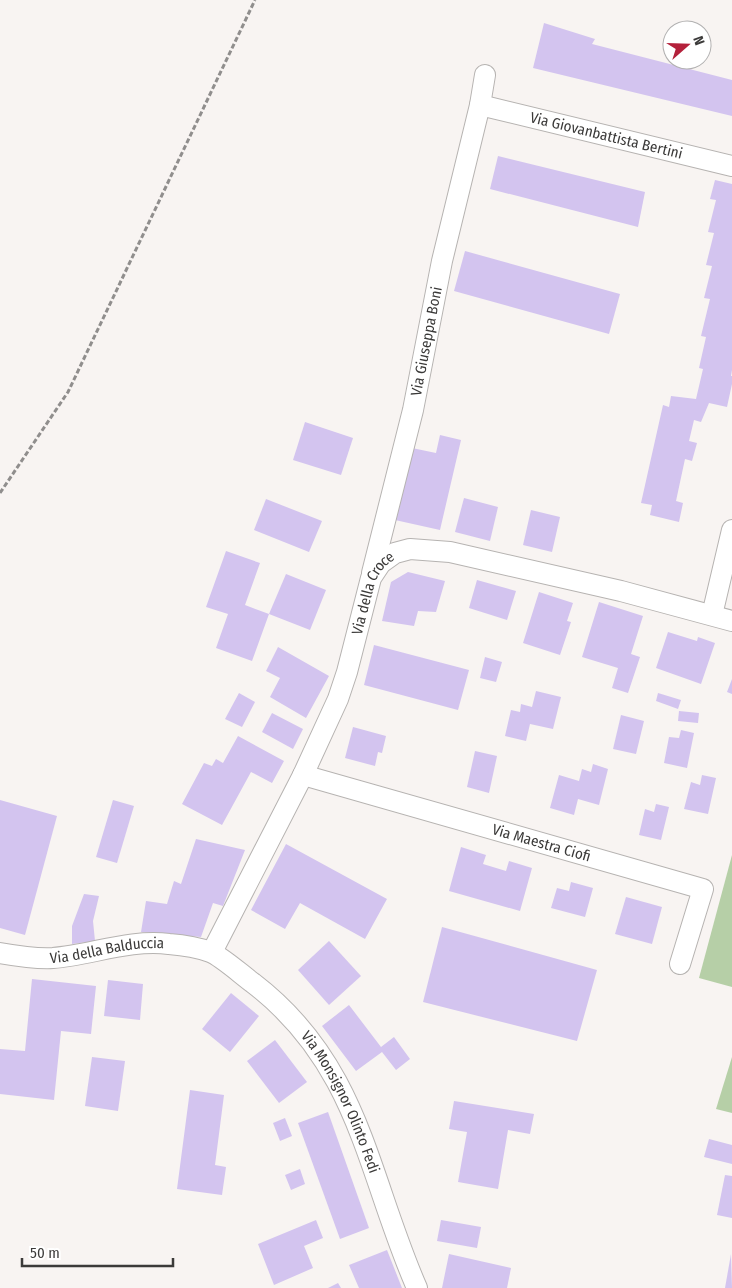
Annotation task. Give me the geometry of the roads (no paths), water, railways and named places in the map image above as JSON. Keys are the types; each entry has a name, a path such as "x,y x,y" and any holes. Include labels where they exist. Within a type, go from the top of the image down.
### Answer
{"street":[{"name":"Via Giuseppa Boni","path":"370,578 413,410 442,261 480,105 485,75"},
{"name":"Via Giovanbattista Bertini","path":"480,105 732,166"},
{"path":"712,615 732,530"},
{"name":"Via della Croce","path":"212,952 303,776 338,699 347,672 370,578 382,563 395,553 410,549 450,552 621,590 732,622"},
{"name":"Via Maestra Ciofi","path":"303,776 703,889 680,964"},
{"name":"Via della Balduccia","path":"0,953 33,958 52,958 144,943 169,944 212,952"},
{"name":"Via Monsignor Olinto Fedi","path":"212,952 265,993 287,1013 310,1040 335,1077 346,1096 365,1142 417,1288"}]}
